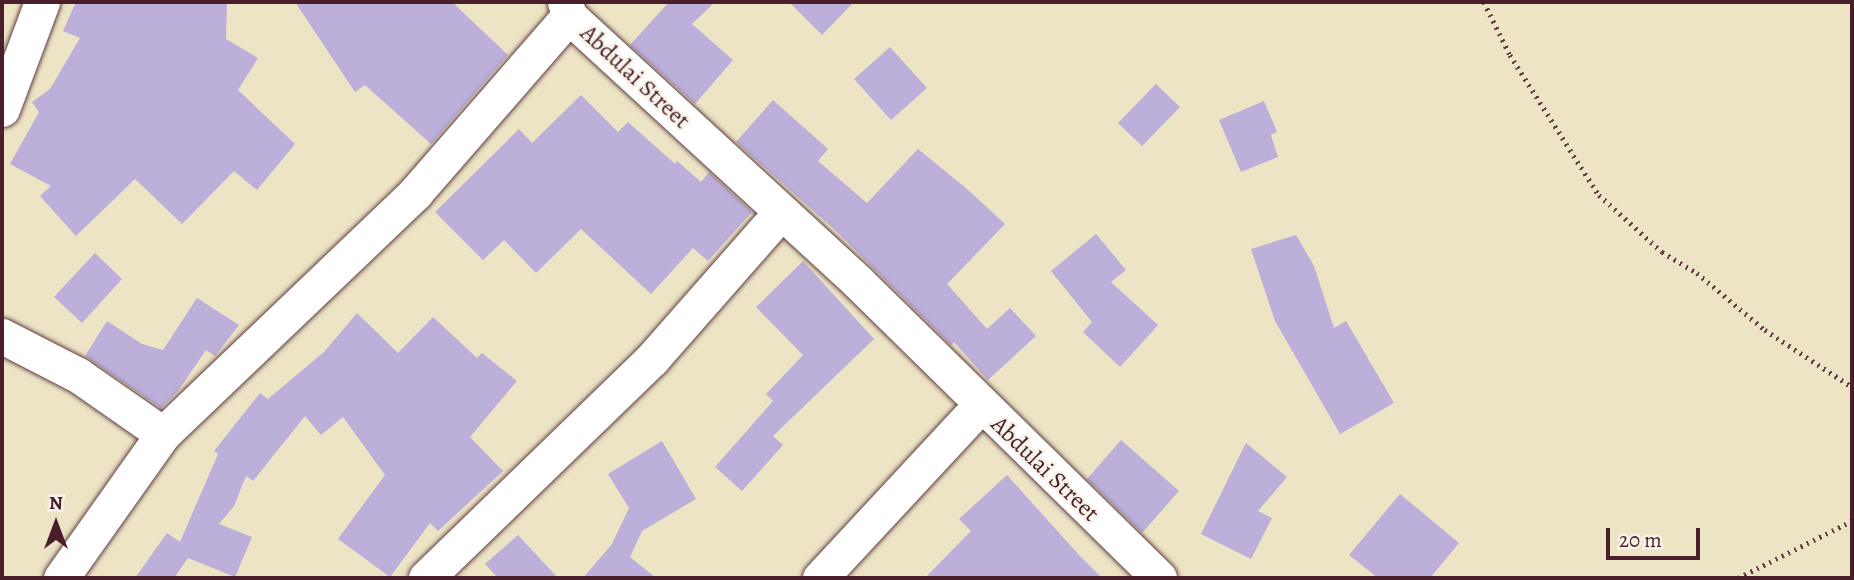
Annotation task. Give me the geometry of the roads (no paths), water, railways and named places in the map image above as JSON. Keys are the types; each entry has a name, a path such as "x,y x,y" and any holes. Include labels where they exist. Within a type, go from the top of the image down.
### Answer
{"street":[{"path":"2,109 42,2"},
{"name":"Abdulai Street","path":"61,578 163,433 415,193 567,9 858,282 980,406 1159,578"},
{"path":"426,578 652,359 781,212"},
{"path":"2,337 78,375 163,433"},
{"path":"820,578 980,406"}]}
